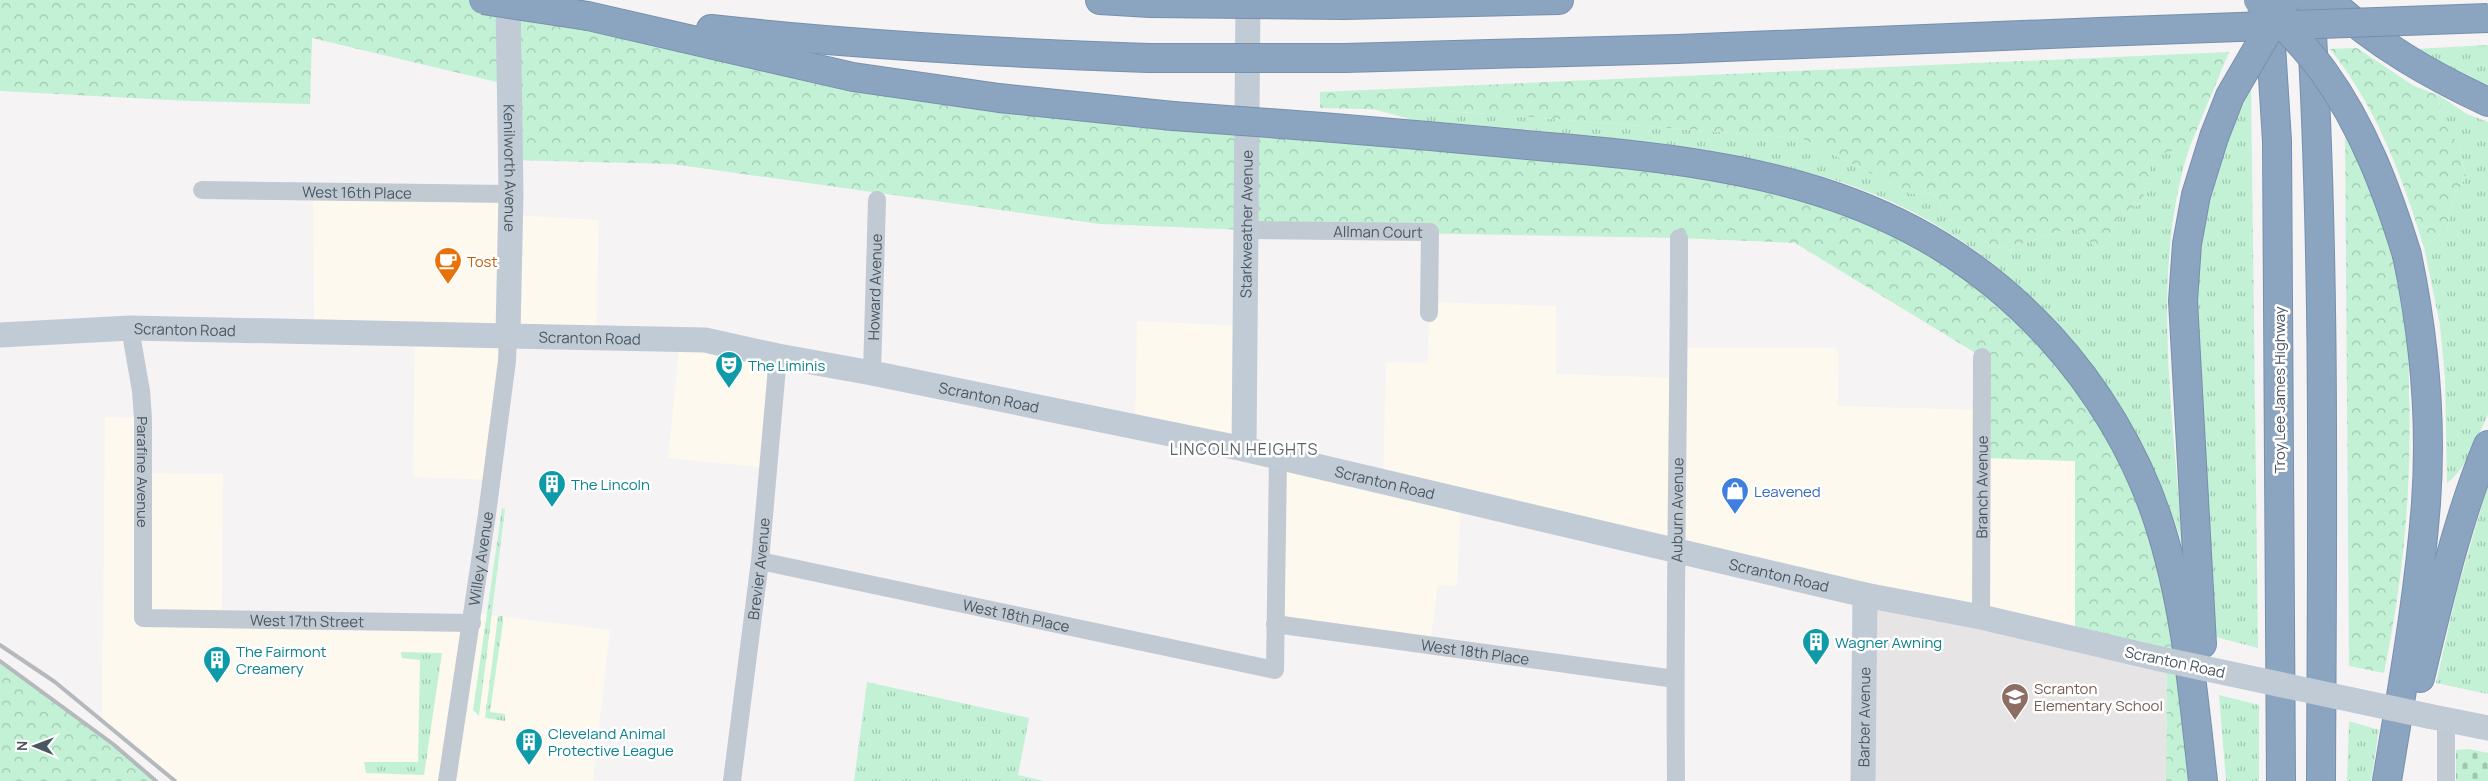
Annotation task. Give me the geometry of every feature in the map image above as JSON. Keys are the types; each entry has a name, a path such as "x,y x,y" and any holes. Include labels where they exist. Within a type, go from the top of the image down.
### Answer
{"highway":[{"path":"483,0 588,16 831,42 1029,54 1148,58 1345,58 1677,49 2488,18"},
{"path":"1100,0 1150,3 1345,5 1559,0"},
{"path":"2258,0 2289,31 2322,70 2350,112 2391,203 2407,255 2417,302 2424,354 2427,422 2426,502 2416,596 2387,781"},
{"name":"Troy Lee James Highway","path":"2268,0 2277,141 2281,781"},
{"path":"2210,781 2183,301 2187,244 2196,195 2214,137 2230,96 2286,0"},
{"path":"2310,0 2318,124 2321,316 2321,781"},
{"path":"2329,0 2386,46 2430,74 2488,102"},
{"path":"588,16 853,77 999,98 1173,116 1322,127 1649,156 1757,174 1825,192 1881,214 1909,228 1970,265 2026,310 2063,351 2103,405 2146,486 2163,535 2179,595 2203,781"},
{"path":"2405,781 2419,682 2434,620 2479,468 2488,445"}],"street":[{"name":"Kenilworth Avenue","path":"508,0 511,194 508,334"},
{"name":"Starkweather Avenue","path":"1244,449 1248,0"},
{"name":"West 16th Place","path":"202,190 511,194"},
{"name":"Howard Avenue","path":"872,373 877,200"},
{"name":"Allman Court","path":"1246,230 1430,232 1429,313"},
{"name":"Auburn Avenue","path":"1676,781 1675,550 1679,378 1679,238"},
{"name":"Scranton Road","path":"0,335 130,328 508,334 705,340 1244,449 1865,594 2488,728"},
{"name":"Parafine Avenue","path":"130,328 141,392 143,418 144,618"},
{"name":"Willey Avenue","path":"448,781 472,623 501,407 508,334"},
{"name":"Brevier Avenue","path":"732,781 760,561 778,356"},
{"name":"Branch Avenue","path":"1982,357 1982,618"},
{"path":"1275,624 1278,458"},
{"name":"West 18th Place","path":"760,561 1274,670 1275,624 1675,679"},
{"name":"Barber Avenue","path":"1863,781 1865,594"},
{"name":"West 17th Street","path":"144,618 472,623"},
{"path":"2437,718 2446,781"}],"shaded area":[{"path":"313,192 511,194 511,215 599,220 596,337 508,335 492,480 413,477 415,333 314,331"},
{"path":"1429,302 1556,306 1556,374 1679,378 1679,348 1835,348 1839,352 1838,406 1982,410 1982,458 2075,461 2075,639 1461,500 1457,586 1438,585 1430,645 1275,624 1278,458 1383,481 1386,362 1428,363"},
{"path":"1137,321 1245,326 1244,449 1135,427"},
{"path":"680,339 778,356 768,468 668,458"},
{"path":"105,417 143,418 145,473 223,474 222,619 390,622 473,613 610,630 593,781 175,781 102,721"},
{"name":"Scranton Elementary School","path":"1865,595 2167,660 2166,781 1863,781"}],"green space":[{"path":"0,0 483,0 853,77 1322,127 1825,192 2026,310 2146,486 2203,781 2166,781 2167,660 2075,639 2075,461 1982,458 1982,357 1795,243 1679,238 1246,230 1100,224 672,164 510,160 509,85 312,38 310,104 189,101 0,91"},
{"path":"2488,45 2488,85 2460,75 2415,49"},
{"path":"2357,48 2414,86 2440,96 2439,117 2458,144 2466,176 2451,204 2447,230 2424,247 2407,194 2375,119 2347,72 2330,49"},
{"path":"2229,52 2190,146 2153,156 2142,202 2119,218 2100,251 2073,227 2021,244 1996,248 1946,218 1934,192 1911,194 1801,138 1447,111 1320,108 1320,92"},
{"path":"2251,87 2258,648 2216,637 2207,550 2196,294 2205,217 2220,156"},
{"path":"2440,96 2467,114 2488,122 2488,414 2466,461 2447,483 2445,378 2440,325 2424,247 2447,230 2451,204 2466,176 2458,144 2439,117"},
{"path":"1373,109 1447,111 1801,138 1911,194 1934,192 1946,218 1996,248 2021,244 2073,227 2100,251 2119,218 2142,202 2153,155 2190,146 2178,193 2170,242 2167,292 2170,394 2182,543 2159,483 2130,425 2095,370 2054,320 2007,276 1955,237 1899,205 1838,181 1734,156 1628,140 1414,120"},
{"path":"2345,132 2382,215 2389,237 2404,303 2407,337 2410,429 2405,535 2391,638 2384,673 2349,666"},
{"path":"2488,485 2488,694 2436,683 2457,591"},
{"path":"502,508 505,509 479,716 473,710"},
{"path":"498,616 503,616 503,622 490,712 505,714 505,721 485,718"},
{"path":"401,652 442,653 424,775 366,773 364,762 418,762 420,660 402,658"},
{"path":"0,661 113,744 156,781 0,781"},
{"path":"867,682 1029,718 1018,775 1044,781 854,781"},
{"path":"2219,695 2259,705 2259,781 2226,781"},
{"path":"2349,721 2379,730 2371,781 2347,781"},
{"path":"2469,749 2488,753 2488,781 2456,781 2456,750"}],"railway":[{"path":"0,645 55,682 175,781"},
{"path":"0,661 113,744 156,781"}],"place":[{"name":"Tost","path":"448,285"},
{"name":"The Liminis","path":"729,389"},
{"name":"The Lincoln","path":"552,508"},
{"name":"Leavened","path":"1735,515"},
{"name":"Wagner Awning","path":"1816,666"},
{"name":"The Fairmont Creamery","path":"217,684"},
{"name":"Scranton Elementary School","path":"2015,721"},
{"name":"Cleveland Animal Protective League","path":"529,766"}],"district":[{"name":"LINCOLN HEIGHTS","path":"1244,449"}]}
